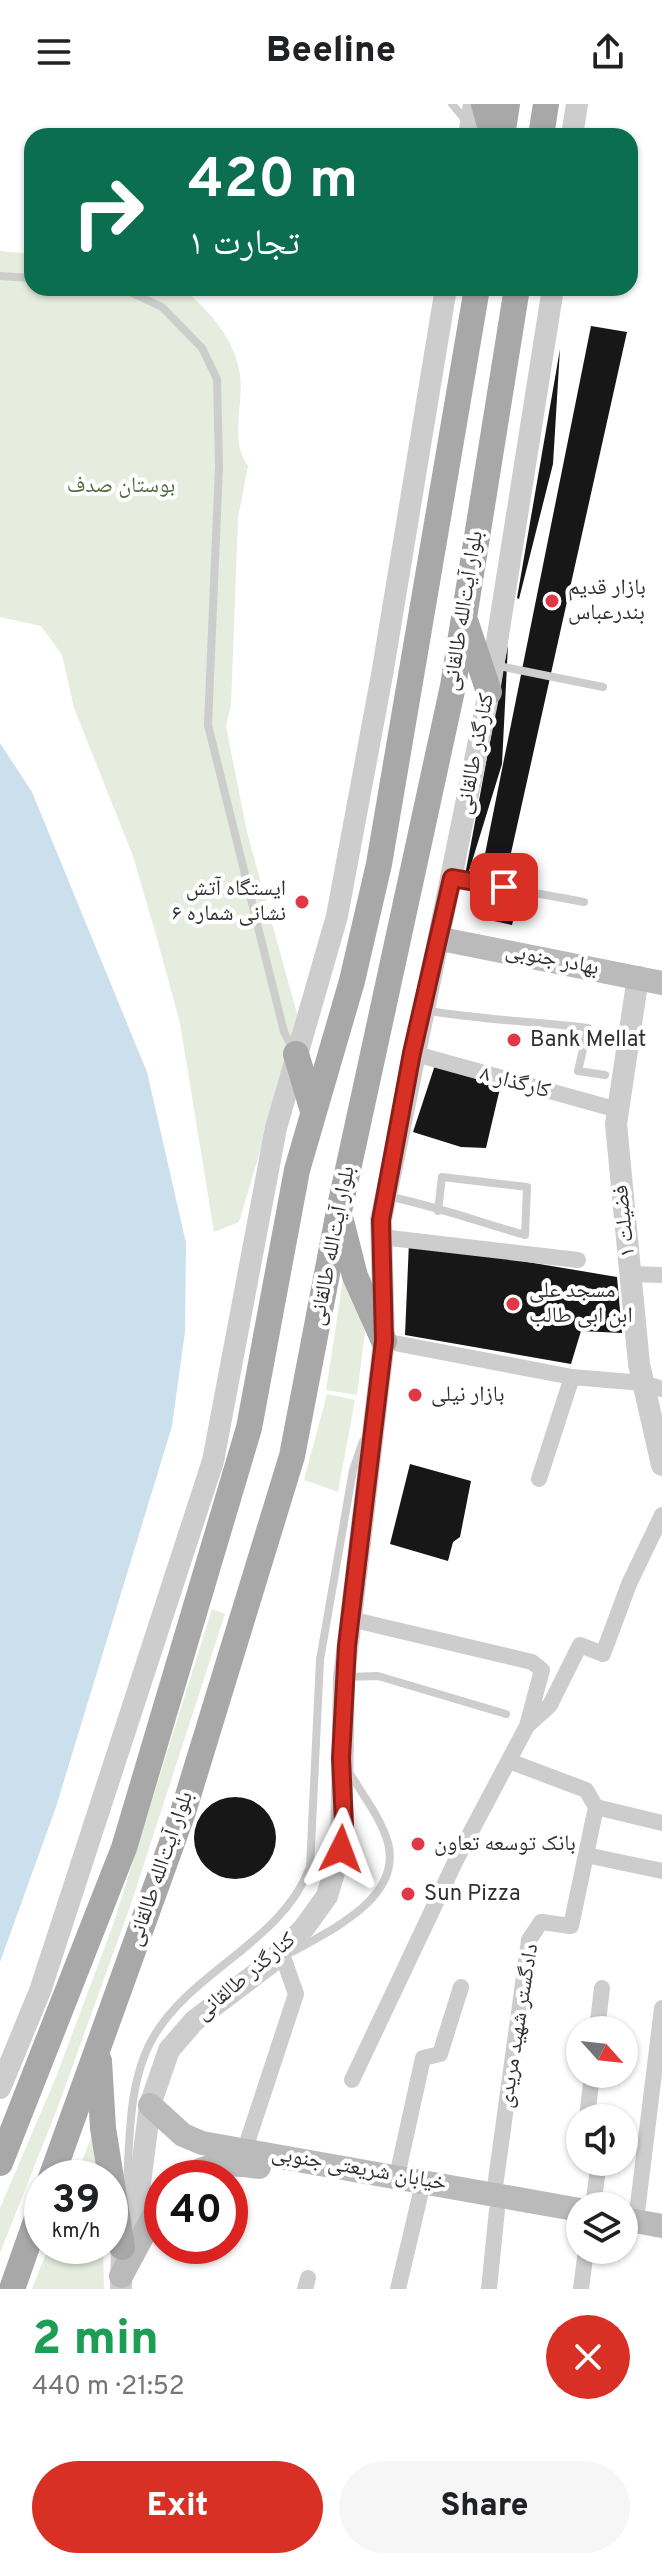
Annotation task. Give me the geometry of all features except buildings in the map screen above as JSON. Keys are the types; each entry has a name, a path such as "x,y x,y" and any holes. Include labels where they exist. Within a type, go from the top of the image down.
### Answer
{"main road":[{"path":"503,128 507,104"},
{"path":"542,128 546,104"},
{"name":"بلوار آیت‌الله طالقانی","path":"0,2163 124,1848 249,1428 293,1186 352,981 379,864 476,296"},
{"name":"بلوار آیت‌الله طالقانی","path":"58,2160 183,1812 292,1456 339,1211 402,936 464,618 516,296"},
{"path":"464,618 489,692"},
{"name":"بهادر جنوبی","path":"441,939 662,983"},
{"path":"296,1054 314,1112"},
{"path":"339,1211 355,1276 384,1341"},
{"path":"99,2046 102,2113 109,2160"},
{"name":"خیابان شریعتی جنوبی","path":"150,2105 183,2135 202,2143 397,2176 566,2221"},
{"path":"182,2160 180,2154 189,2143 202,2143"},
{"name":"خیابان شریعتی جنوبی","path":"248,2166 420,2196 566,2209"},
{"path":"638,2225 662,2226"},
{"path":"638,2228 662,2239"},
{"path":"121,2283 144,2236"},
{"path":"12,2289 24,2255"}],"street":[{"path":"573,128 577,104"},
{"path":"0,2088 40,1991 213,1461 276,1128 337,916 382,675 445,296"},
{"name":"کنارگذر طالقانی","path":"128,2231 137,2207 150,2105 169,2050 180,2034 276,1960 327,1896 334,1877 344,1824 341,1758 344,1677 384,1341 381,1237 385,1196 412,1053 441,939 489,692 552,296"},
{"name":"فضیلت ۱","path":"638,977 616,1124 630,1274 653,1386 662,1465"},
{"name":"کارگذار ۸","path":"412,1053 618,1110"},
{"path":"381,1237 578,1260"},
{"path":"630,1274 662,1275"},
{"path":"384,1341 580,1377 653,1386"},
{"path":"539,1479 580,1377"},
{"path":"527,1726 550,1705 580,1645 603,1654 629,1584 662,1515"},
{"path":"350,1619 539,1666 542,1670 527,1726 456,1860 352,2080"},
{"path":"509,1761 586,1790 596,1807 662,1823"},
{"name":"دادگستر شهید مریدی","path":"495,2202 529,1940 541,1922 571,1926 596,1807"},
{"path":"586,1855 662,1871"},
{"path":"245,2149 295,1999 296,1989 276,1960"},
{"path":"397,2176 423,2058 440,2054 461,1987"},
{"path":"599,2016 602,1988"},
{"path":"633,2192 662,2008"},
{"path":"398,2289 420,2196"},
{"path":"489,2289 495,2202"},
{"path":"581,2289 584,2264"}],"lane":[{"path":"452,104 478,121"},
{"path":"0,276 24,278"},
{"path":"139,296 162,307 202,348 217,379 219,466 208,725 284,1032 296,1054"},
{"path":"494,665 603,687"},
{"path":"452,878 584,902"},
{"path":"423,1010 468,1018 515,1019 588,1028 578,1071 605,1075"},
{"path":"385,1196 419,1202 438,1211 525,1235 527,1187 442,1177 438,1211"},
{"path":"128,2172 134,2098 148,2047 169,2016 190,1993 281,1915 303,1885 310,1867 320,1660 327,1608 353,1470 378,1399"},
{"path":"344,1677 378,1676 506,1714"},
{"path":"276,1960 368,1904 386,1872 389,1845 341,1758"}],"green space":[{"name":"بوستان صدف","path":"0,251 24,253 24,296 191,296 227,337 240,375 238,434 242,456 248,466 238,518 231,705 226,726 247,832 299,1021 239,1222 214,1232 180,1023 133,856 74,708 62,655 41,626 0,617"},
{"path":"344,1273 365,1332 357,1395 326,1390"},
{"path":"327,1394 355,1400 338,1492 304,1480"},
{"path":"212,1609 225,1614 132,1901 37,2160 24,2160 24,2192 0,2253 0,2208 56,2077 113,1925"},
{"path":"92,2136 95,2160 82,2160"},
{"path":"42,2264 103,2264 104,2289 32,2289"}],"water":[{"path":"0,743 32,792 147,1072 186,1243 185,1332 172,1426 56,1807 0,1962"}],"place":[{"name":"بازار قدیم بندرعباس","path":"552,601"},
{"name":"ایستگاه آتش نشانی شماره ۶","path":"302,902"},
{"name":"Bank Mellat","path":"514,1040"},
{"name":"مسجد علی ابن ابی طالب","path":"513,1304"},
{"name":"بازار نیلی","path":"415,1395"},
{"name":"بانک توسعه تعاون","path":"418,1844"},
{"name":"Sun Pizza","path":"408,1894"}],"route":[{"path":"341,1849 344,1824 341,1758 344,1677 384,1341 381,1220 412,1053 441,939 452,878 504,887"}]}
